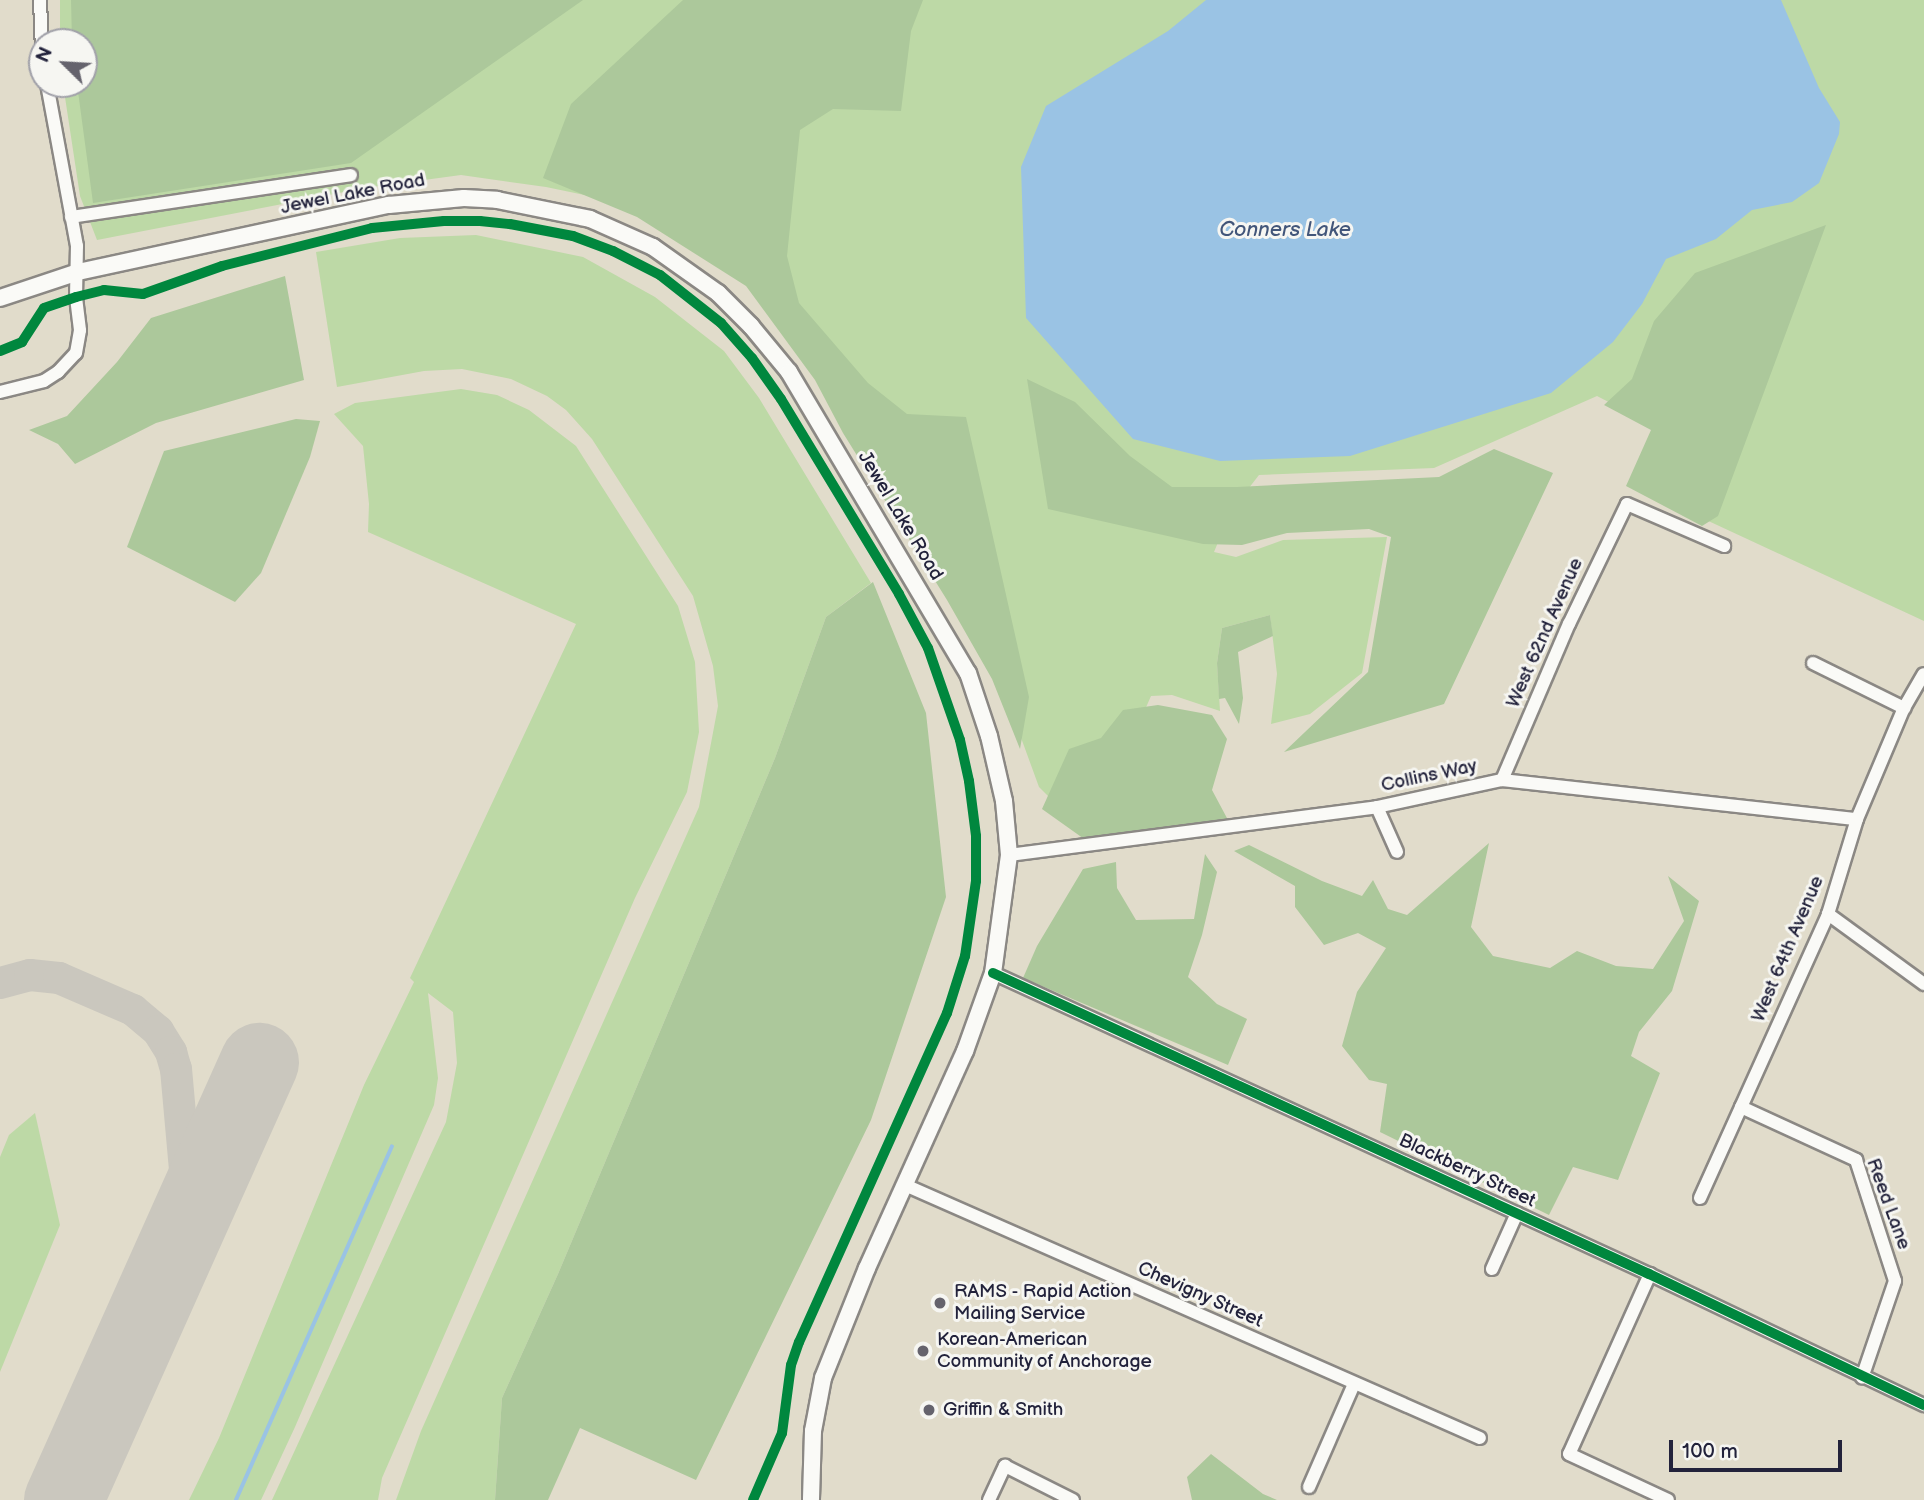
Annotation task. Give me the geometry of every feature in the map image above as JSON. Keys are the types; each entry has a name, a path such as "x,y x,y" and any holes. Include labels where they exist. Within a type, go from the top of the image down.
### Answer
{"main road":[{"name":"Jewel Lake Road","path":"0,298 79,272 389,205 464,198 551,209 590,219 653,247 718,293 751,326 789,372 968,673 989,736 1004,801 1009,855 993,973 964,1051 862,1279 823,1378 812,1443 811,1500"},
{"path":"0,290 23,291"}],"street":[{"path":"40,0 41,28"},
{"path":"0,392 44,381 58,373 76,353 80,330 76,297 79,272 50,98"},
{"path":"71,217 351,175"},
{"name":"West 62nd Avenue","path":"1502,780 1569,624 1626,504 1724,546"},
{"path":"1814,663 1904,708"},
{"name":"West 64th Avenue","path":"1700,1198 1828,914 1857,819 1904,708 1924,674"},
{"name":"Collins Way","path":"1009,855 1377,807 1502,780 1857,819"},
{"path":"1377,807 1397,852"},
{"path":"1828,914 1924,984"},
{"name":"Blackberry Street","path":"993,973 1650,1274 1861,1378 1924,1405"},
{"name":"Reed Lane","path":"1741,1107 1856,1160 1895,1281 1861,1378"},
{"name":"Chevigny Street","path":"905,1185 1480,1438"},
{"path":"1492,1269 1517,1213"},
{"path":"1650,1274 1569,1454 1668,1500"},
{"path":"1309,1487 1354,1384"},
{"path":"989,1500 1005,1466 1073,1500"}],"green space":[{"path":"60,0 1924,0 1924,621 1633,486 1657,427 1597,396 1434,468 1259,475 1231,511 1214,552 1236,557 1283,540 1387,537 1362,673 1310,714 1271,724 1277,674 1270,615 1222,628 1217,663 1220,711 1172,695 1151,696 1091,833 1067,815 1039,787 997,672 759,288 656,216 599,198 546,187 461,175 365,188 97,240 80,196 65,98 98,98 98,28 60,28"},
{"path":"71,0 583,0 351,163 93,203 79,98 98,98 98,28 72,28"},
{"path":"683,0 923,0 911,31 901,111 833,109 800,130 787,256 799,303 868,383 907,414 966,417 1029,697 1020,749 992,679 947,600 843,433 815,380 746,286 637,217 543,178 571,104"},
{"path":"1826,225 1718,516 1702,526 1626,486 1651,430 1604,405 1632,379 1654,321 1695,273"},
{"path":"476,235 583,257 655,297 724,351 759,398 871,583 826,617 775,758 558,1274 502,1398 495,1500 396,1500 421,1431 699,807 718,706 713,666 693,596 592,439 566,410 547,396 511,379 462,369 424,371 337,387 316,252 400,238"},
{"path":"285,276 304,380 156,423 75,464 58,444 29,430 67,416 117,362 151,318"},
{"path":"1027,379 1075,402 1130,456 1172,487 1237,487 1439,477 1494,449 1553,473 1444,704 1284,752 1368,672 1391,537 1369,529 1287,533 1242,545 1203,544 1048,509"},
{"path":"461,389 497,395 529,410 576,446 678,606 695,662 699,732 687,792 635,898 382,1478 378,1500 272,1500 446,1122 457,1063 453,1012 428,993 438,1078 434,1105 261,1500 189,1500 219,1438 364,1085 414,982 410,978 576,624 368,532 369,504 363,446 334,414 355,403"},
{"path":"296,419 320,421 310,457 261,573 235,602 127,547 164,451"},
{"path":"873,582 926,713 946,897 871,1120 696,1480 580,1428 548,1500 495,1500 502,1398 558,1274 775,758 826,617"},
{"path":"1270,615 1273,636 1238,652 1243,698 1239,724 1225,698 1219,699 1217,663 1222,628"},
{"path":"1158,705 1212,715 1227,739 1212,790 1228,820 1087,841 1042,809 1069,749 1101,738 1123,710"},
{"path":"1489,843 1471,927 1493,956 1550,968 1577,951 1616,966 1653,969 1684,921 1668,876 1699,901 1672,991 1639,1032 1631,1056 1660,1073 1618,1180 1573,1167 1549,1215 1380,1132 1387,1084 1369,1080 1342,1046 1357,992 1386,948 1358,933 1324,945 1295,907 1295,886 1234,851 1249,845 1322,881 1362,896 1373,880 1388,909 1407,915"},
{"path":"1205,854 1217,872 1202,935 1188,977 1217,1004 1247,1019 1228,1065 1023,978 1037,946 1083,869 1116,862 1117,888 1136,920 1194,919"},
{"path":"35,1113 60,1225 0,1372 0,1157 9,1135"},
{"path":"1211,1454 1263,1494 1277,1500 1192,1500 1187,1477"}],"water":[{"name":"Conners Lake","path":"1206,0 1781,0 1819,88 1840,122 1839,134 1819,183 1792,202 1752,210 1716,239 1666,259 1642,304 1613,342 1551,393 1350,456 1220,461 1133,439 1026,318 1021,167 1046,106 1168,31"}],"waterway":[{"path":"236,1500 392,1147"}],"taxiway":[{"path":"0,983 30,975 59,978 133,1010 158,1031 171,1052 176,1069 189,1216"}],"runway":[{"path":"63,1500 259,1062"}],"cycle path":[{"path":"0,351 22,342 44,308 76,297 104,290 143,294 222,266 372,228 444,221 480,221 573,236 613,251 660,275 721,323 752,358 781,399 899,594 928,648 960,740 969,781 976,836 976,881 965,956 947,1013 799,1342 791,1365 782,1433 753,1500"},
{"path":"993,973 1649,1274 1924,1405"}],"place":[{"name":"RAMS - Rapid Action Mailing Service","path":"940,1303"},
{"name":"Korean-American Community of Anchorage","path":"923,1351"},
{"name":"Griffin & Smith","path":"929,1410"}]}
